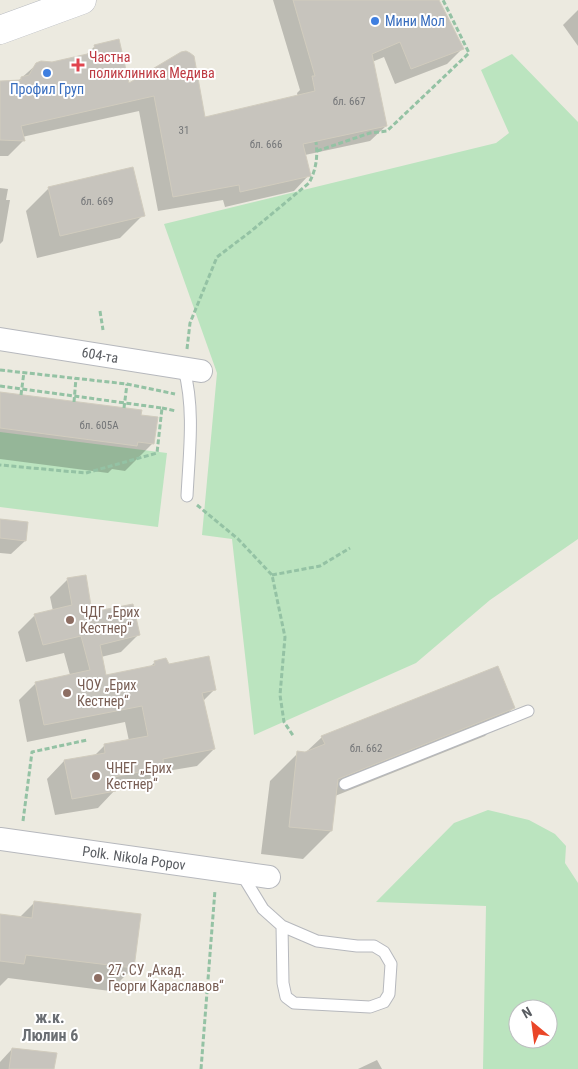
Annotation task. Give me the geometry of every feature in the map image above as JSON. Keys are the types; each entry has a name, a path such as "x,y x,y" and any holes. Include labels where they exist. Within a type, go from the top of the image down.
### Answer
{"street":[{"path":"0,30 82,0"},
{"name":"604-та","path":"0,339 192,370"},
{"name":"Polk. Nikola Popov","path":"10,840 268,876"}],"lane":[{"path":"187,496 192,370"},
{"path":"344,784 528,711"},
{"path":"241,873 263,909 282,926 317,941 374,946 384,952 391,964 389,994 384,1002 370,1007 294,1003 286,997 282,926"}],"path":[{"path":"317,151 387,130 469,53 443,0"},
{"path":"192,370 190,323 217,257 309,184 315,173 316,142"},
{"path":"100,311 103,330"},
{"path":"0,370 127,384 190,397"},
{"path":"21,395 24,372"},
{"path":"74,402 76,378"},
{"path":"124,408 127,384"},
{"path":"0,386 162,408 157,453 86,473 0,465"},
{"path":"187,496 238,539 272,575 285,637 280,695 284,722 294,737"},
{"path":"272,575 320,566 350,548"},
{"path":"10,840 32,752 87,740"},
{"path":"201,1069 216,869"}],"green space":[{"path":"512,54 578,122 578,539 490,600 416,663 254,735 232,539 202,535 217,373 164,224 496,143 509,133 481,70"},
{"path":"0,432 167,453 158,527 0,507"},
{"path":"488,810 529,820 555,834 566,846 565,863 578,883 578,1069 483,1069 486,906 376,902 454,823"}],"building":[{"path":"293,0 439,0 464,49 411,69 400,42 372,54 387,126 303,144 311,176 240,192 239,185 173,197 154,96 21,126 25,141 0,140 0,81 21,80 21,77 29,75 36,63 41,61 52,62 96,52 94,45 119,39 129,83 181,52 186,51 194,56 205,117 315,91 312,76 315,76"},
{"path":"133,167 145,216 60,236 48,187"},
{"path":"0,392 142,410 141,415 158,417 154,444 138,442 137,446 0,428"},
{"path":"0,519 28,522 26,541 0,538"},
{"path":"86,575 92,612 133,604 140,635 100,645 106,675 155,665 154,661 166,658 169,664 209,656 216,690 202,693 215,749 163,759 164,767 114,777 116,791 72,799 64,760 105,753 104,744 148,736 142,706 44,725 35,682 90,670 81,636 43,645 34,614 72,605 67,578"},
{"path":"498,666 515,708 338,779 332,831 289,827 297,751 305,752 325,744 321,736"},
{"path":"34,901 141,914 134,968 26,955 24,964 0,961 0,914 32,918"},
{"path":"12,1048 57,1053 54,1069 9,1069"}],"place":[{"name":"Мини Мол","path":"375,21"},
{"name":"Частна поликлиника Медива","path":"78,65"},
{"name":"Профил Груп","path":"47,73"},
{"name":"ЧДГ „Ерих Кестнер“","path":"70,620"},
{"name":"ЧОУ „Ерих Кестнер“","path":"67,693"},
{"name":"ЧНЕГ „Ерих Кестнер“","path":"96,776"},
{"name":"27. СУ „Акад. Георги Караславов“","path":"98,978"}],"district":[{"name":"ж.к. Люлин 6","path":"50,1026"}]}
